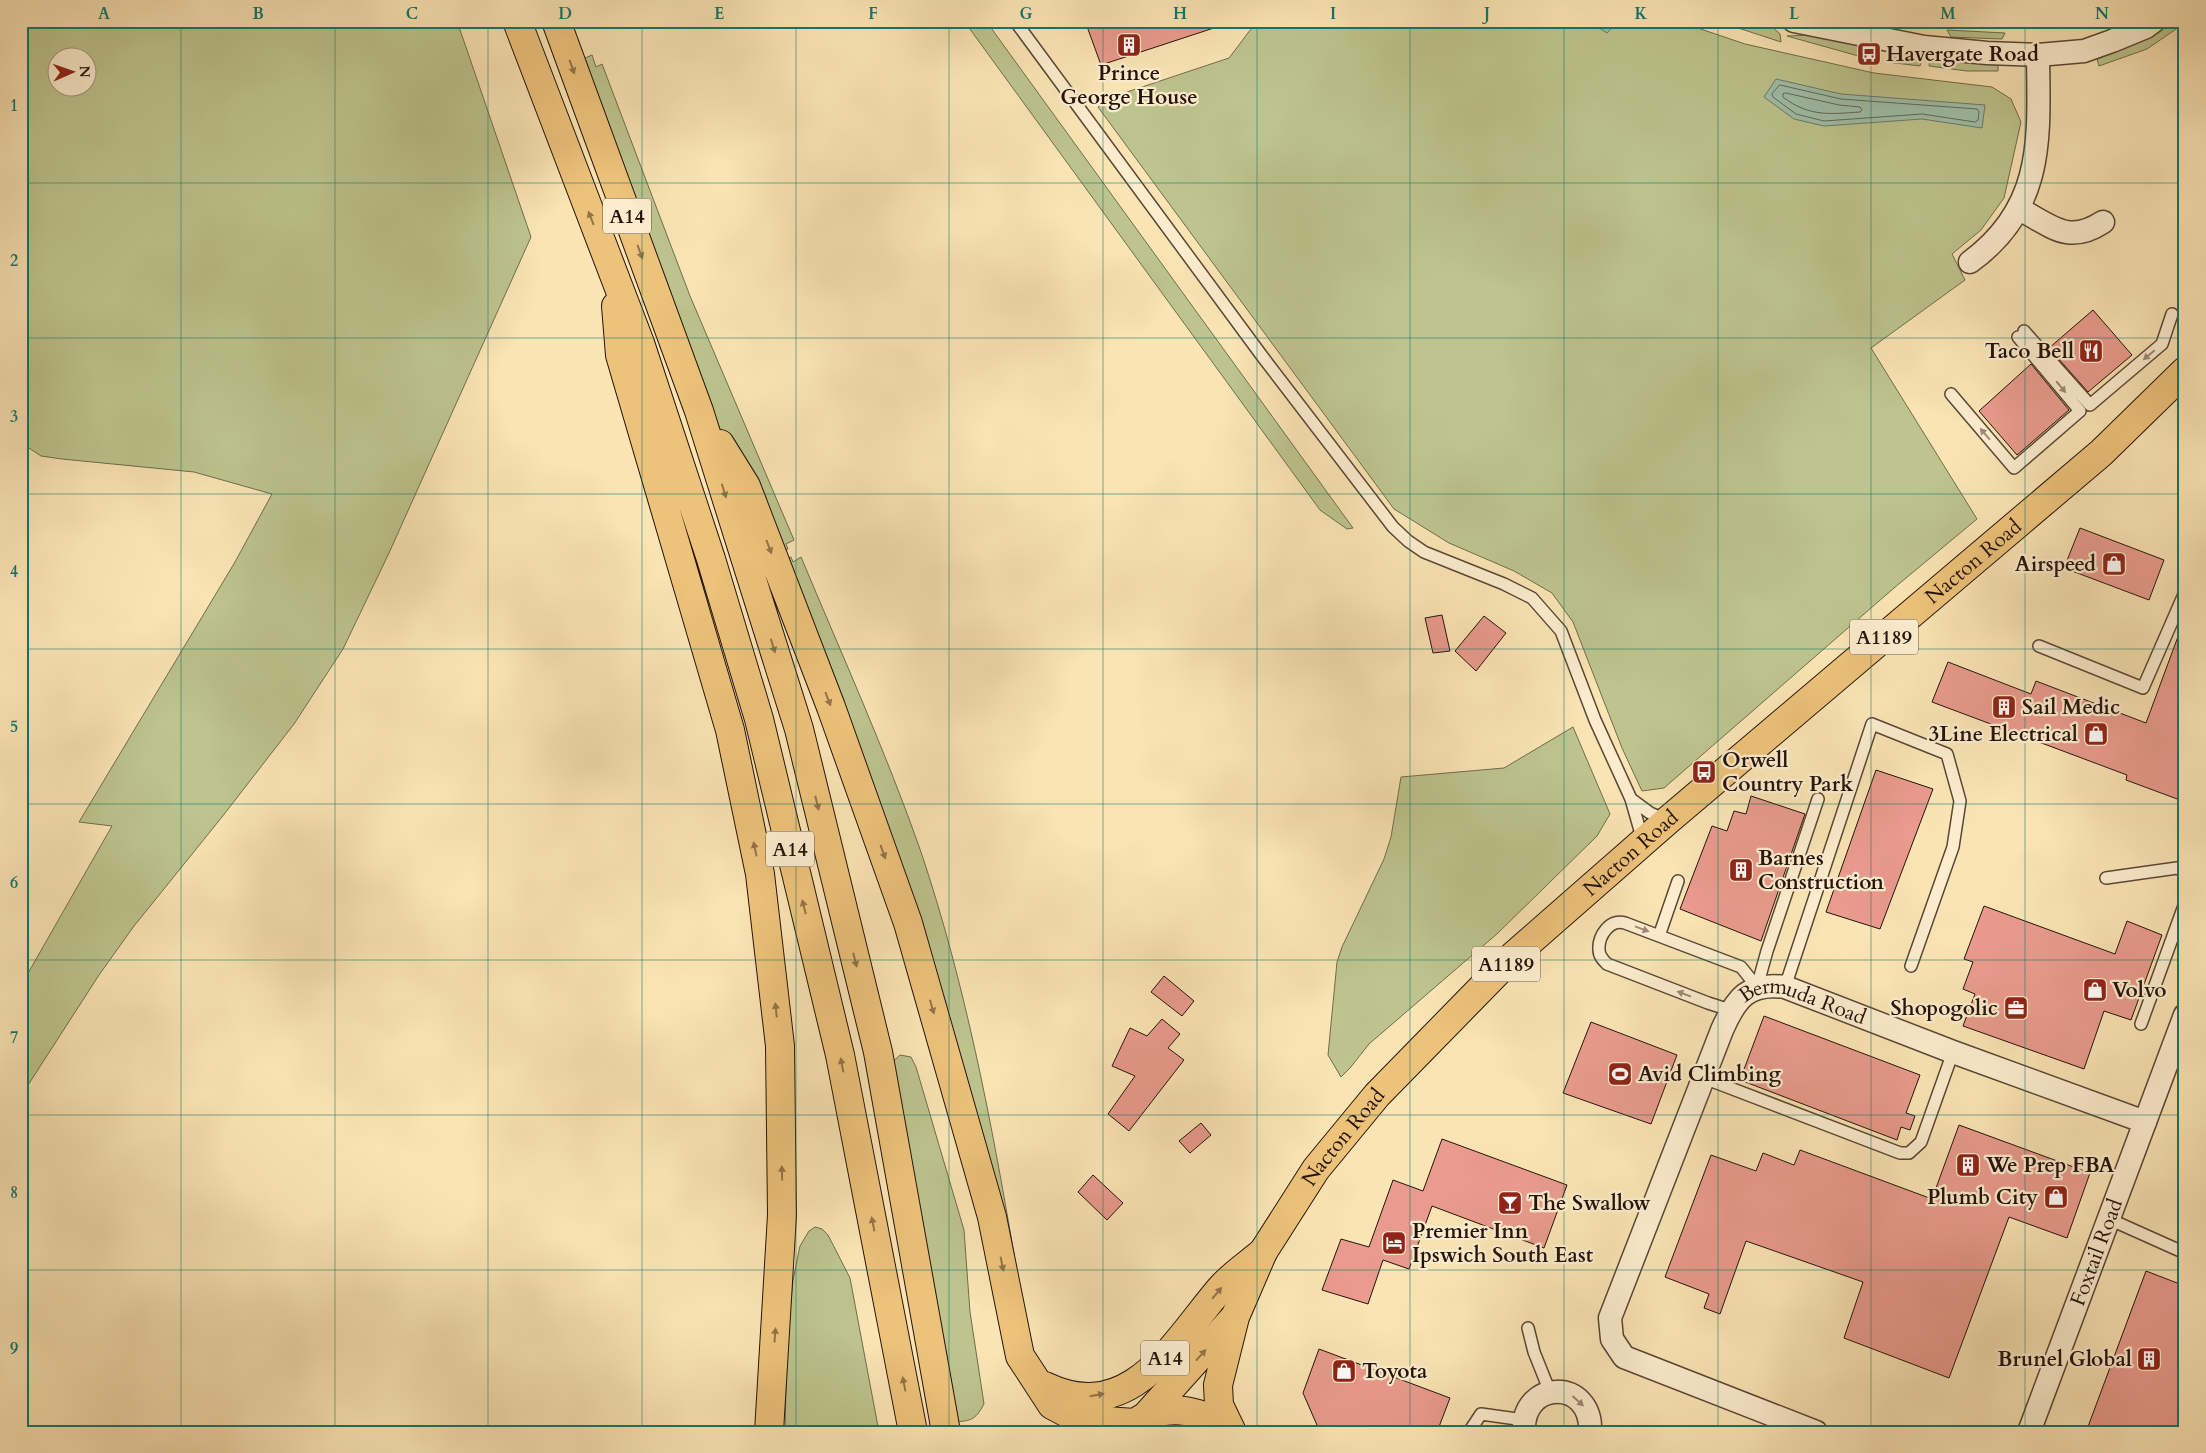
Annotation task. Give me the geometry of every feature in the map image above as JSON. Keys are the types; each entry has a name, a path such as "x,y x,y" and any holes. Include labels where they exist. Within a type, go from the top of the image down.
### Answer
{"main road":[{"name":"A14","path":"517,21 614,280 640,343 708,549 758,719 840,1055 913,1432"},
{"name":"A14","path":"556,21 699,411 799,729 878,1052 946,1432"},
{"name":"A14","path":"614,280 620,355 730,730 760,874 780,1046 782,1214 769,1432"},
{"name":"Nacton Road","path":"1230,1432 1219,1405 1218,1386 1235,1317 1263,1252 1316,1169 1377,1095 1513,956 1643,841 2101,453 2185,371"},
{"name":"Nacton Road","path":"2101,453 2185,395"},
{"name":"A14","path":"699,411 746,486 831,707 908,923 992,1216 1020,1356 1052,1405 1071,1415 1090,1420 1135,1424"},
{"name":"A14","path":"1035,1381 1061,1393 1080,1398 1104,1394 1128,1386 1149,1373 1165,1358 1222,1287 1263,1252"},
{"name":"Nacton Road","path":"1135,1424 1235,1317"},
{"path":"1135,1424 1169,1410 1195,1412 1218,1422 1230,1432"}],"street":[{"path":"1794,21 1846,27 1924,47 1987,54 2038,55 2084,51 2147,23"},
{"path":"1970,262 1986,250 2004,232 2019,209 2030,180 2036,151 2038,123 2038,55"},
{"path":"2019,209 2068,234 2092,230 2103,222"},
{"name":"Bermuda Road","path":"1816,1432 1624,1357 1612,1339 1610,1318 1730,1010 1745,994 1767,984 1785,987 1953,1052 2145,1122"},
{"name":"Foxtail Road","path":"2029,1432 2185,1015"},
{"path":"1524,1426 1526,1410 1533,1402 1550,1392 1566,1393 1582,1402 1588,1411 1590,1432"}],"lane":[{"path":"1015,21 1250,340 1393,528 1424,552 1532,598 1561,631 1595,720 1631,799 1643,841"},
{"path":"1951,394 2014,468 2080,410 2021,334 2090,405 2162,344 2172,314"},
{"path":"2039,646 2143,688 2185,592"},
{"path":"1785,987 1872,724 1947,754 1960,801 1953,847 1911,966"},
{"path":"1631,799 1650,813 1667,821"},
{"path":"1757,987 1767,951 1818,799"},
{"path":"2106,878 2177,868 2185,872"},
{"path":"1659,936 1678,881"},
{"path":"2141,1024 2185,903"},
{"path":"1730,1010 1607,964 1600,956 1600,941 1610,924 1614,922 1625,923 1741,967 1757,987"},
{"path":"1704,1078 1900,1153 1909,1153 1921,1142 1953,1052"},
{"path":"2109,1218 2185,1253"},
{"path":"1528,1328 1534,1352 1550,1392"},
{"path":"1469,1432 1481,1414 1524,1426"},
{"path":"1679,1432 1692,1432"}],"green space":[{"path":"21,21 457,21 531,237 389,553 343,649 294,724 134,926 99,975 21,1096 21,999 27,975 112,826 79,822 235,562 272,494 194,472 41,456 26,446 21,446"},
{"path":"964,21 986,21 1353,528 1347,529 1320,510"},
{"path":"1257,21 1677,21 1745,44 1874,73 1992,87 2011,99 2021,122 2004,198 1981,230 1952,254 1965,280 1871,348 1977,519 1894,588 1664,788 1642,791 1622,748 1573,622 1552,593 1514,571 1449,543 1394,509 1098,107 1112,97 1229,58"},
{"path":"1717,21 1766,21 1780,34 1781,42"},
{"path":"2174,21 2180,21 2182,25 2147,49 2099,66 2097,59 2142,41"},
{"path":"1947,30 2005,33 2002,39 1951,37"},
{"path":"1808,35 1864,46 1862,57 1787,36"},
{"path":"1889,51 1922,57 1920,66 1887,62"},
{"path":"592,55 596,67 602,64 690,296 794,540 786,544 788,549 782,551 761,503 767,500 763,490 752,495 779,561 791,557 793,562 801,557 878,741 921,852 937,901 964,1001 986,1102 1014,1254 937,976 876,795 758,516 751,506 623,187 578,61"},
{"path":"1930,57 1998,62 1998,71 1967,71 1929,66"},
{"path":"1573,727 1610,814 1597,836 1498,933 1369,1044 1341,1077 1328,1055 1337,962 1342,947 1384,859 1391,837 1401,777 1504,768"},
{"path":"900,1055 911,1057 916,1067 964,1230 970,1312 984,1404 975,1417 963,1421 952,1422 886,1068"},
{"path":"815,1227 822,1229 828,1235 850,1278 879,1432 785,1432 787,1342 793,1280 800,1246 809,1231"}],"water":[{"path":"1588,21 1618,21 1607,33"},
{"path":"1776,79 1841,94 1985,105 1982,128 1922,119 1824,126 1794,119 1764,97"}],"building":[{"name":"Prince George House","path":"1085,21 1225,21 1226,24 1101,65"},
{"name":"Taco Bell","path":"2093,310 2132,355 2088,392 2049,348"},
{"path":"2031,364 2069,410 2017,455 1979,411"},
{"name":"Airspeed","path":"2080,528 2164,560 2149,600 2064,568"},
{"path":"1442,615 1450,651 1433,653 1425,618"},
{"path":"1484,616 1506,633 1476,671 1455,651"},
{"path":"2183,623 2185,623 2185,786 2180,800 2126,780 2127,775 1932,702 1948,662 2031,694 2036,681 2146,723"},
{"path":"1876,770 1933,789 1880,929 1826,912"},
{"name":"Barnes Construction","path":"1751,796 1805,814 1761,941 1680,909 1712,826 1727,831 1734,811 1746,814"},
{"path":"1984,906 2115,954 2127,921 2162,935 2131,1020 2104,1011 2084,1069 1963,1026 1975,994 1963,989 1973,962 1964,959"},
{"path":"1164,976 1194,1001 1182,1016 1151,992"},
{"path":"1764,1016 1920,1075 1906,1113 1915,1116 1910,1130 1901,1127 1897,1140 1740,1080"},
{"path":"1162,1019 1180,1034 1168,1048 1184,1060 1129,1131 1108,1114 1135,1076 1112,1066 1130,1028 1147,1036"},
{"name":"Avid Climbing","path":"1591,1022 1677,1055 1651,1124 1563,1093"},
{"path":"1201,1123 1211,1135 1190,1153 1179,1141"},
{"path":"1959,1125 2090,1173 2067,1238 2009,1217 1949,1378 1844,1338 1863,1282 1746,1241 1720,1314 1704,1308 1709,1294 1665,1277 1711,1155 1756,1171 1763,1153 1794,1165 1800,1150 1932,1199"},
{"path":"1442,1139 1567,1185 1544,1248 1432,1206 1409,1269 1383,1260 1368,1304 1322,1290 1341,1239 1369,1247 1393,1180 1423,1191"},
{"path":"1093,1175 1123,1203 1107,1220 1078,1192"},
{"name":"Brunel Global","path":"2146,1271 2185,1286 2185,1432 2086,1432"},
{"name":"Toyota","path":"1319,1349 1450,1398 1437,1432 1320,1432 1303,1393"}],"place":[{"name":"Prince George House","path":"1129,45"},
{"name":"Havergate Road","path":"1869,54"},
{"name":"Taco Bell","path":"2091,351"},
{"name":"Airspeed","path":"2114,564"},
{"name":"Sail Medic","path":"2004,707"},
{"name":"3Line Electrical","path":"2096,734"},
{"name":"Orwell Country Park","path":"1704,772"},
{"name":"Barnes Construction","path":"1741,870"},
{"name":"Volvo","path":"2095,990"},
{"name":"Shopogolic","path":"2016,1008"},
{"name":"Avid Climbing","path":"1620,1074"},
{"name":"We Prep FBA","path":"1968,1165"},
{"name":"Plumb City","path":"2056,1197"},
{"name":"The Swallow","path":"1510,1203"},
{"name":"Premier Inn Ipswich South East","path":"1394,1243"},
{"name":"Brunel Global","path":"2149,1359"},
{"name":"Toyota","path":"1344,1371"}]}
